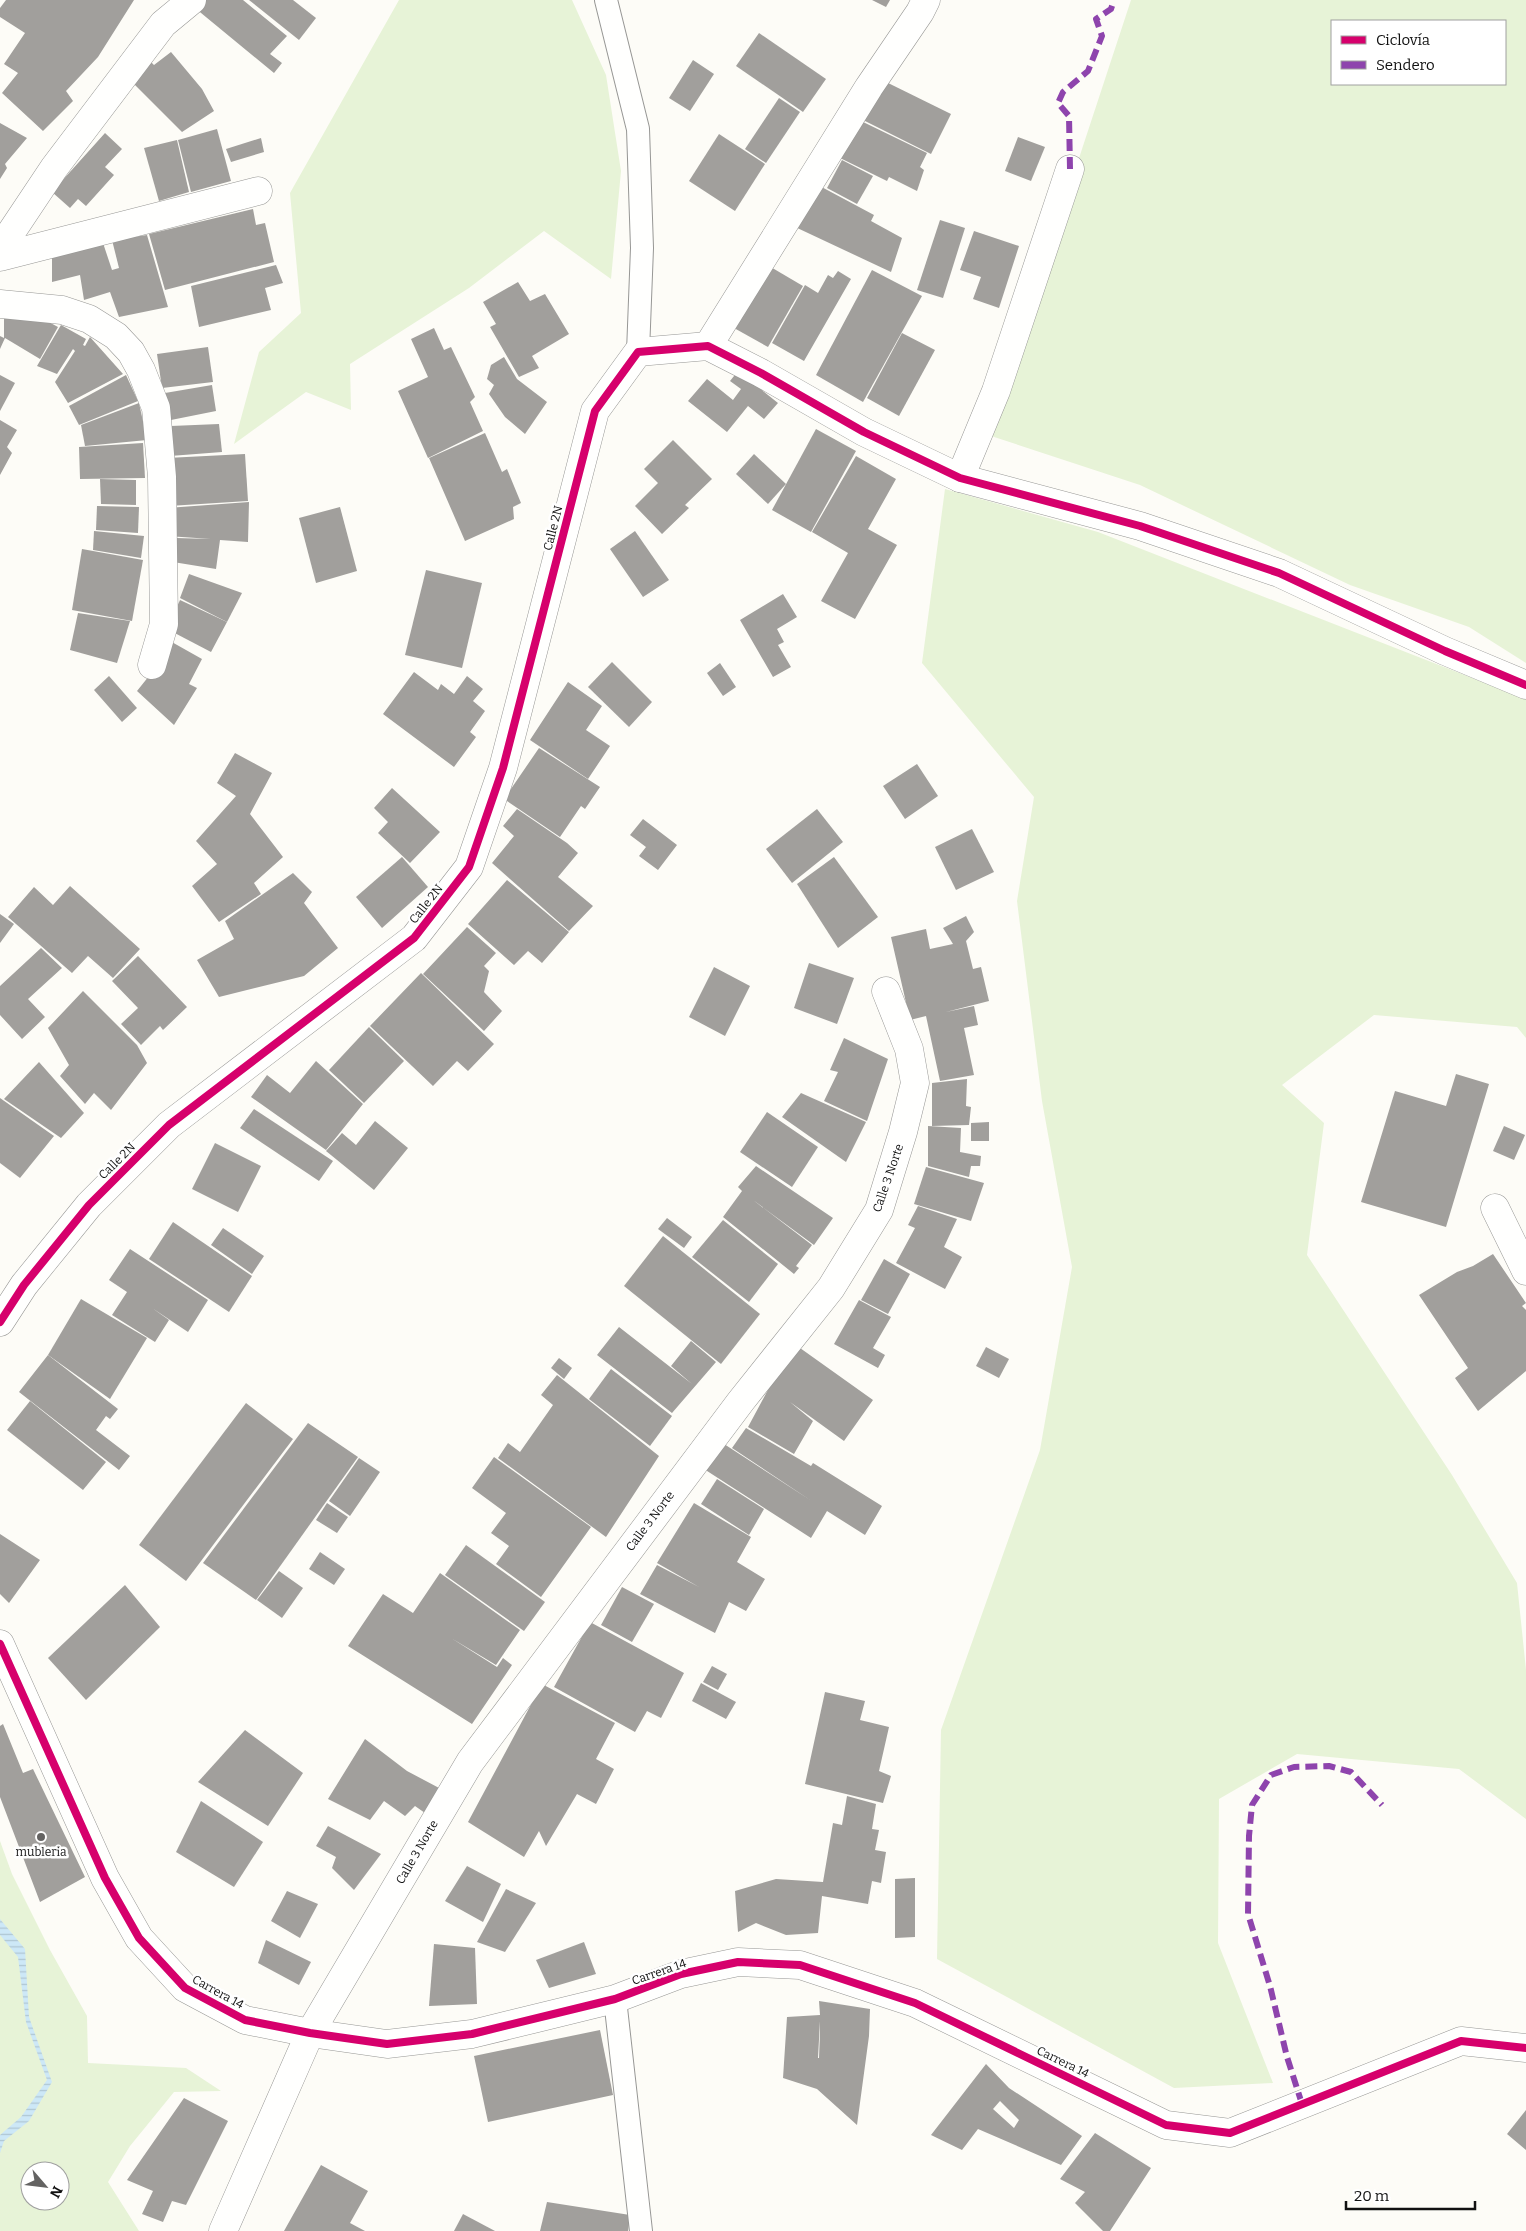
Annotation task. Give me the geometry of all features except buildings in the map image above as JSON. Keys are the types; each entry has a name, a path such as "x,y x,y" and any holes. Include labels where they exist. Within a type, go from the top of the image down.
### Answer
{"street":[{"path":"0,249 54,168 163,24 192,0"},
{"path":"708,346 869,87 920,12 926,0"},
{"path":"960,478 996,391 1070,168"},
{"path":"0,257 258,192"},
{"path":"0,304 62,310 89,319 116,336 131,352 142,370 156,408 162,477 164,624 152,665"},
{"path":"638,352 708,346 761,373 864,432 960,478 1140,526 1279,573 1445,651 1526,684"},
{"name":"Calle 2N","path":"0,1322 24,1286 89,1205 169,1125 414,938 469,867 503,768 595,411 638,352"},
{"name":"Calle 3 Norte","path":"223,2231 310,2034 470,1762 740,1401 831,1288 879,1210 904,1132 914,1082 909,1049 886,991"},
{"path":"1495,1208 1526,1272"},
{"name":"Carrera 14","path":"0,1644 105,1878 139,1938 185,1988 245,2020 310,2034 387,2044 472,2034 615,1999 681,1974 738,1962 800,1966 915,2003 1166,2125 1230,2133 1461,2041 1526,2048"}],"lane":[{"path":"606,0 638,129 642,248 638,352"},
{"path":"615,1999 641,2231"}],"green space":[{"path":"399,0 572,0 606,75 621,171 611,279 544,231 469,288 350,364 351,410 306,392 234,444 259,352 301,313 290,193"},
{"path":"1131,0 1526,0 1526,663 1469,627 1350,585 1140,485 988,435"},
{"path":"945,489 1098,532 1526,699 1526,1038 1517,1027 1374,1015 1282,1085 1324,1123 1307,1255 1452,1475 1517,1583 1526,1670 1526,1819 1459,1769 1297,1754 1219,1799 1218,1943 1273,2083 1174,2088 937,1959 941,1730 1040,1450 1072,1267 1042,1101 1017,901 1034,797 922,663"},
{"path":"0,1841 12,1874 50,1950 87,2016 88,2063 186,2068 221,2091 174,2092 130,2146 108,2182 139,2231 0,2231"}],"water":[{"path":"0,1919 25,1949 29,2017 52,2082 29,2121 4,2141 0,2153 0,2135 21,2117 47,2080 26,2022 18,1957 0,1935"}],"marked path":[{"path":"1070,169 1069,116 1058,103 1063,92 1088,71 1102,36 1096,19 1111,9 1114,0"},
{"path":"1302,2104 1287,2057 1270,1986 1248,1914 1249,1836 1252,1805 1271,1775 1294,1767 1329,1766 1351,1772 1382,1805"}],"cycle path":[{"path":"0,1322 24,1285 89,1205 169,1125 414,938 469,867 503,768 595,411 638,352 708,346 761,373 864,432 960,478 1140,526 1279,573 1445,651 1526,685"},
{"path":"0,1644 105,1878 139,1938 185,1988 245,2020 310,2033 387,2044 472,2034 615,1999 681,1974 738,1962 800,1965 915,2003 1166,2125 1230,2133 1461,2041 1526,2048"}],"place":[{"name":"mubleria","path":"41,1837"}]}
